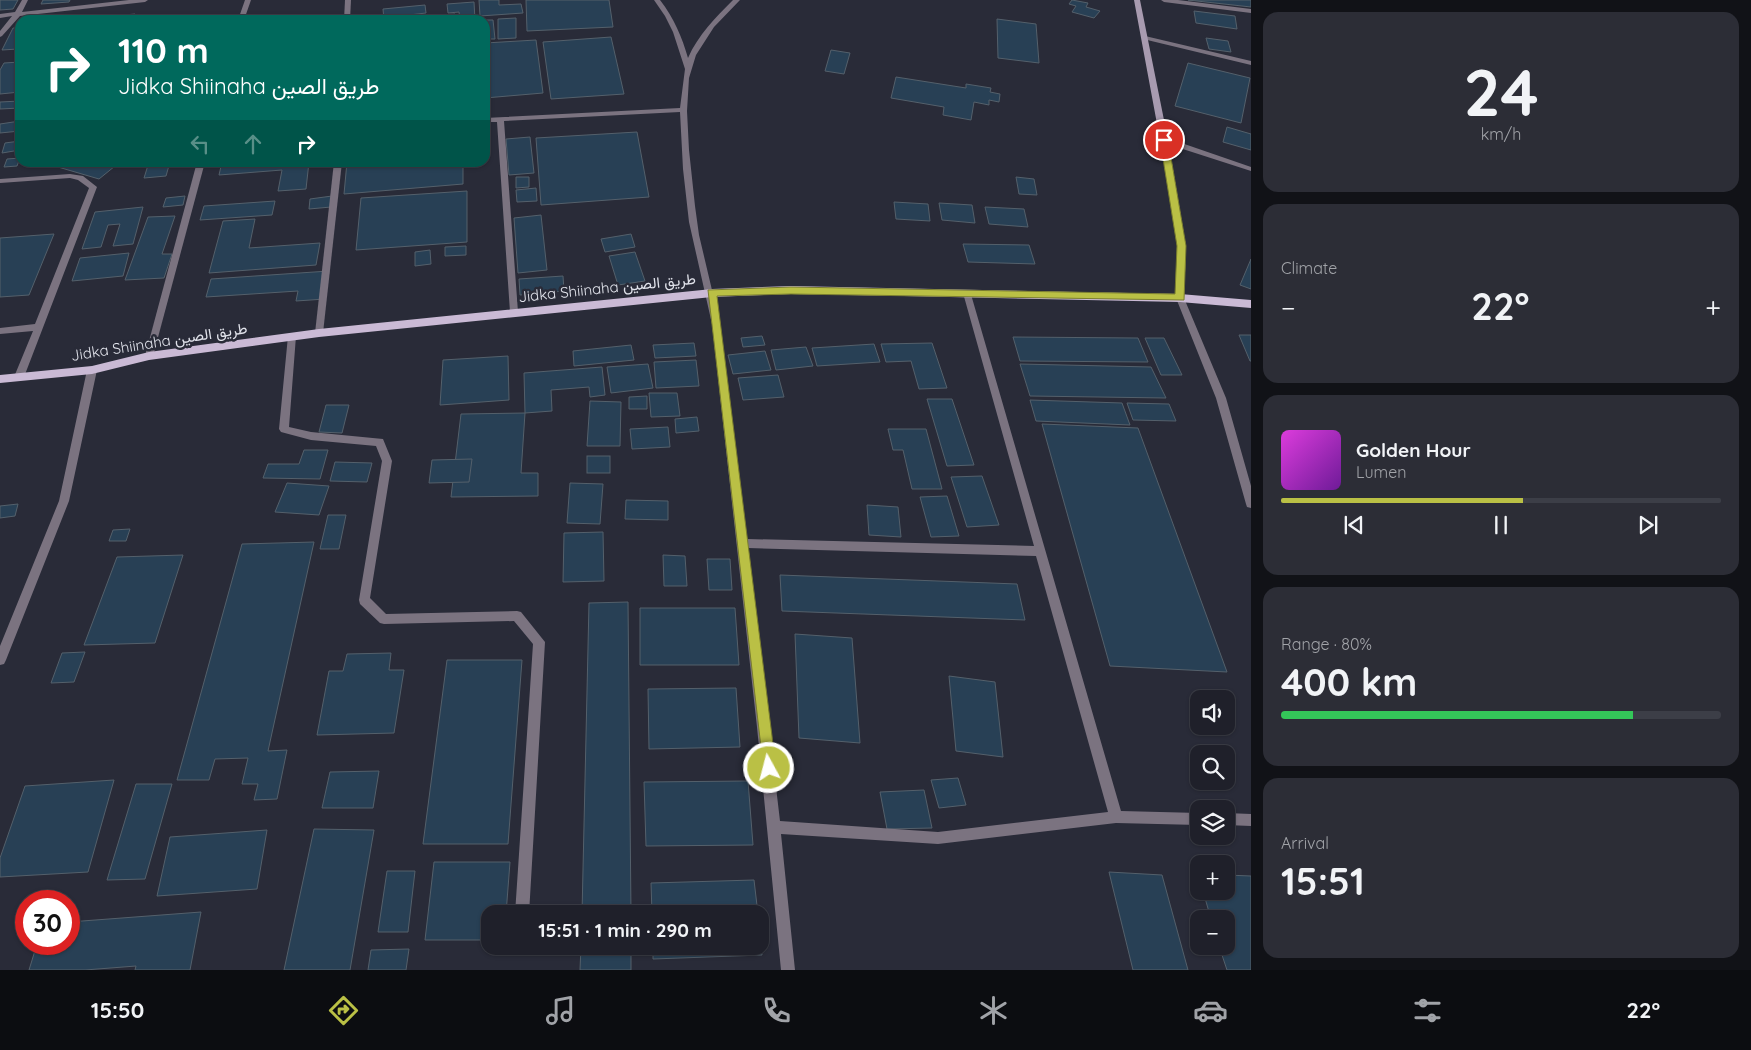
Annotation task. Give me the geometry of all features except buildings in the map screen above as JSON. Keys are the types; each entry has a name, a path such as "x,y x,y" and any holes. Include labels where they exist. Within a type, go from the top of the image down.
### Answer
{"main road":[{"name":"Jidka Shiinaha طريق الصين","path":"0,378 92,370 149,356 292,336 712,293 791,290 967,293 1180,298 1251,304"}],"street":[{"path":"16,15 25,0"},
{"path":"16,15 145,0"},
{"path":"243,15 248,0"},
{"path":"348,0 348,15"},
{"path":"657,0 670,17 680,36 688,69"},
{"path":"737,0 716,19 700,40 688,69 684,110 694,223 712,293 775,827 788,970"},
{"path":"1137,0 1182,246 1180,298 1221,398 1251,504"},
{"path":"1164,0 1251,11"},
{"path":"0,16 15,15"},
{"path":"0,35 15,16"},
{"path":"1145,38 1251,63"},
{"path":"490,120 684,110"},
{"path":"500,119 514,312"},
{"path":"1164,140 1251,169"},
{"path":"149,356 200,167"},
{"path":"320,333 337,167"},
{"path":"0,181 70,176 80,178 93,187 19,377"},
{"path":"967,293 1116,817"},
{"path":"0,331 38,327"},
{"path":"292,336 284,429 310,436 380,442 387,461 364,600 384,620 517,616 539,642 523,905"},
{"path":"0,660 64,501 92,370"},
{"path":"742,543 1040,551"},
{"path":"775,827 938,838 1116,817 1190,819"},
{"path":"1235,819 1251,820"}],"route":[{"path":"769,768 712,293 791,290 1180,298 1182,246 1164,140"}]}
